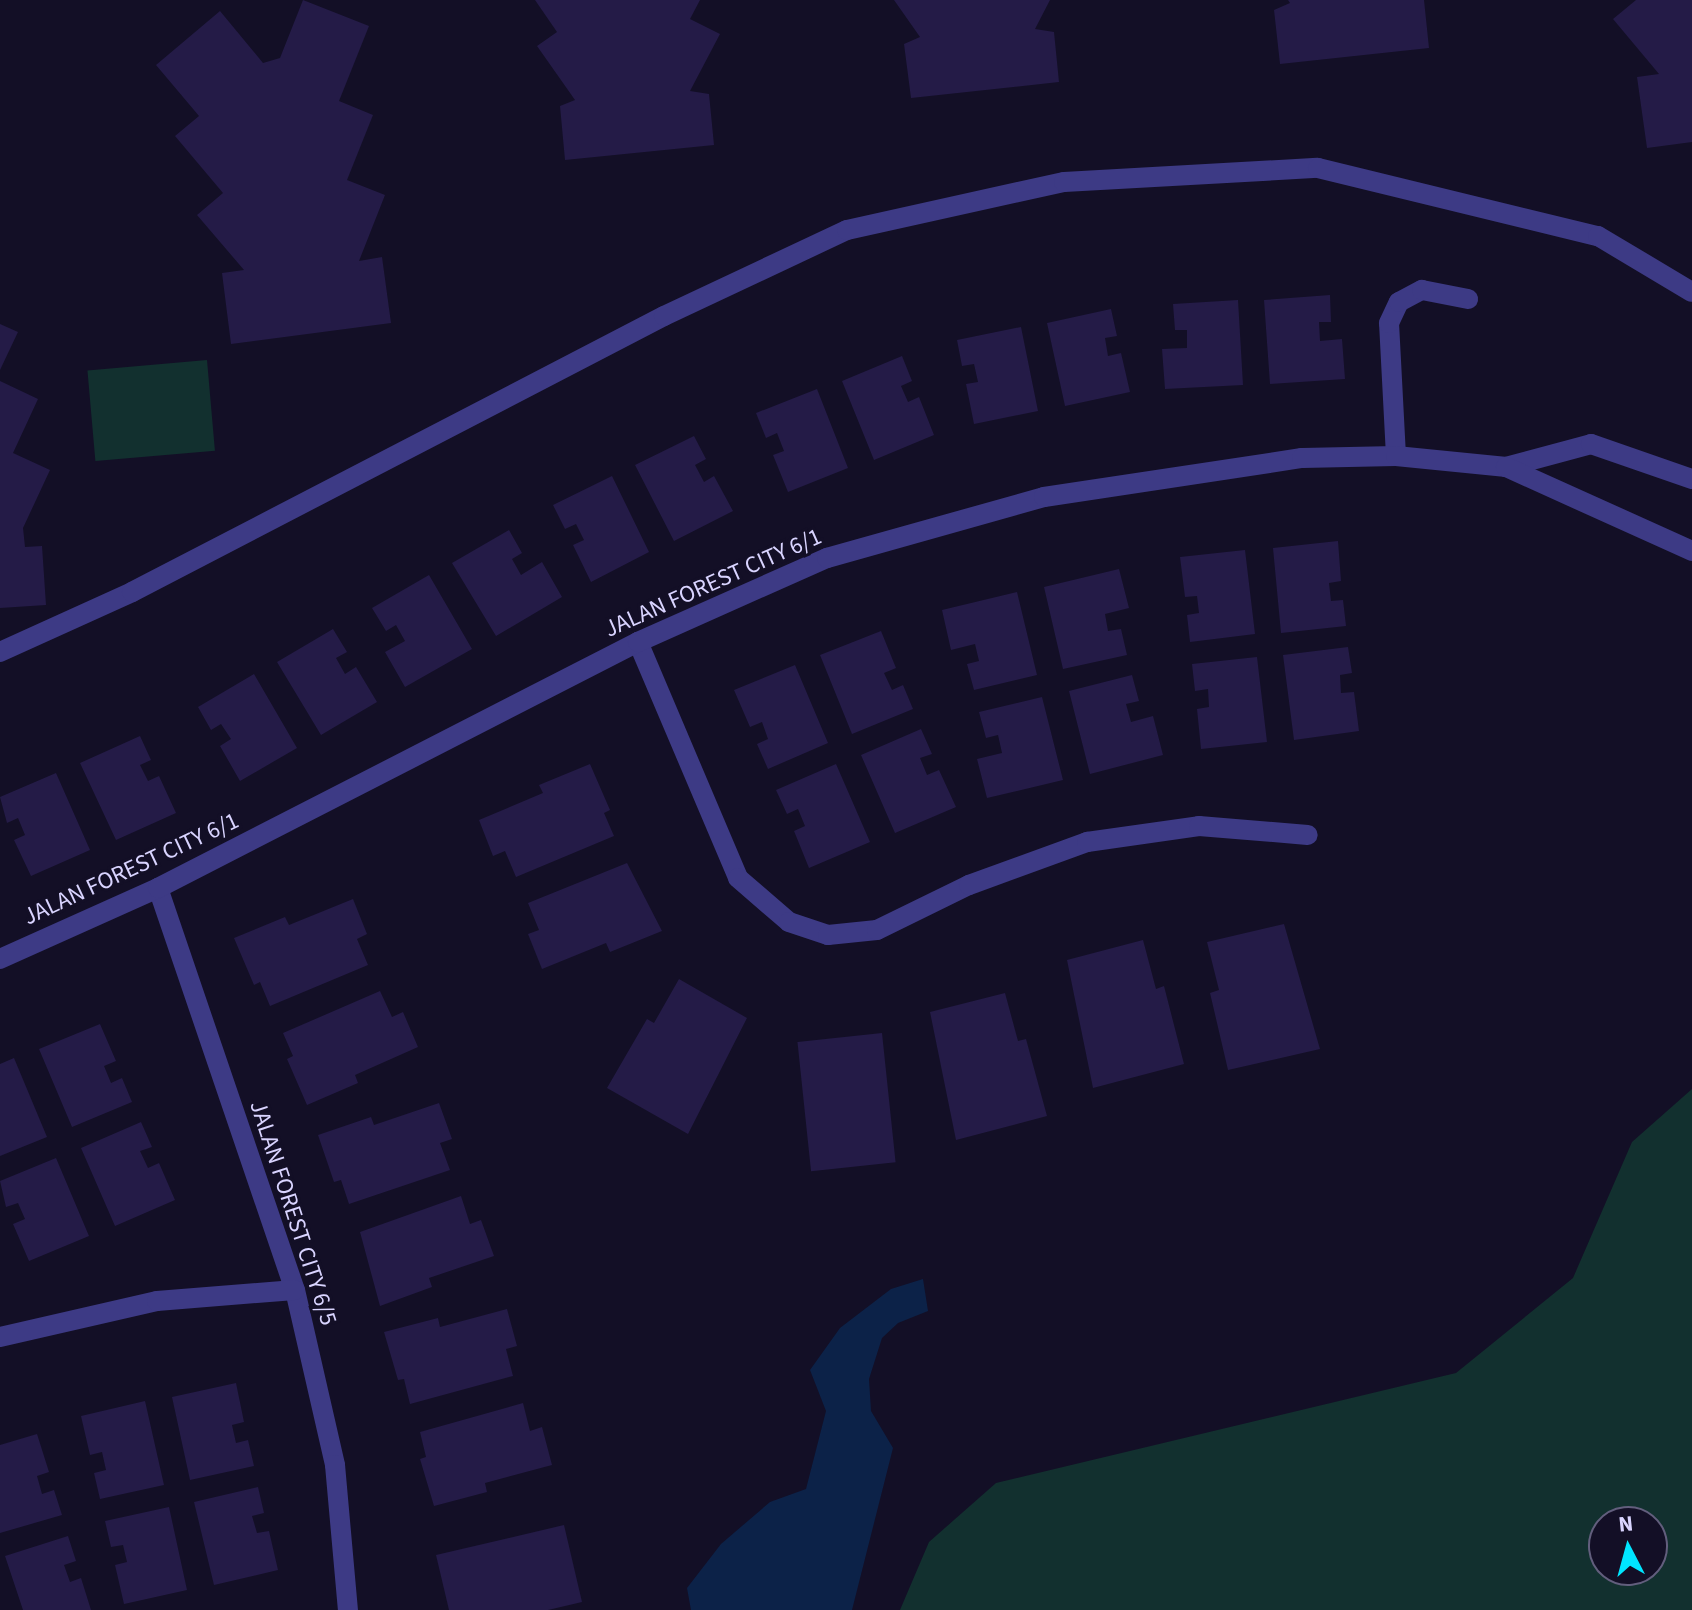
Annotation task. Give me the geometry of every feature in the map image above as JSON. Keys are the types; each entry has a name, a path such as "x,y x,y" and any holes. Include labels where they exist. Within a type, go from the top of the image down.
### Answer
{"street":[{"path":"0,652 132,592 664,316 847,230 1064,182 1318,168 1598,236 1692,292"},
{"path":"1396,456 1389,323 1399,302 1422,290 1468,299"},
{"name":"JALAN FOREST CITY 6/1","path":"1506,467 1591,444 1692,479"},
{"name":"JALAN FOREST CITY 6/1","path":"0,959 158,888 638,642 827,558 1044,497 1302,458 1396,456 1506,467 1692,551"},
{"path":"638,642 738,878 789,922 828,935 877,930 969,885 1087,842 1199,826 1308,835"},
{"name":"JALAN FOREST CITY 6/5","path":"158,888 295,1290 335,1465 348,1610"},
{"path":"0,1337 157,1301 295,1290"}],"green space":[{"path":"207,360 215,451 95,461 87,370"},
{"path":"1692,1089 1692,1610 900,1610 929,1542 996,1483 1456,1373 1573,1278 1632,1142"}],"water":[{"path":"923,1279 928,1311 898,1323 882,1338 869,1379 871,1411 893,1448 852,1610 691,1610 687,1588 721,1544 770,1502 806,1489 826,1411 810,1370 840,1328 891,1289"}],"building":[{"path":"303,0 369,26 339,101 373,115 347,180 385,195 359,261 382,257 391,323 231,344 222,273 244,270 197,215 223,193 175,136 199,116 156,65 220,11 263,63 280,58"},
{"path":"535,0 700,0 690,19 720,34 690,91 709,94 714,145 565,160 560,106 575,100 537,46 557,32"},
{"path":"894,0 1050,0 1035,29 1054,32 1059,82 911,98 904,44 920,37"},
{"path":"1288,0 1424,0 1429,48 1280,64 1274,10 1290,3"},
{"path":"1636,0 1692,0 1692,142 1647,148 1637,77 1659,74 1613,19"},
{"path":"1330,295 1331,322 1319,322 1320,341 1342,339 1345,379 1270,384 1264,300"},
{"path":"1238,300 1243,385 1165,389 1162,349 1187,348 1187,330 1175,330 1173,304"},
{"path":"1111,309 1117,336 1105,338 1108,356 1121,353 1130,392 1065,406 1047,323"},
{"path":"0,324 18,332 0,370"},
{"path":"1021,327 1038,411 974,424 966,384 978,382 974,364 962,366 957,340"},
{"path":"902,356 912,381 901,386 908,402 919,397 934,435 874,460 842,381"},
{"path":"0,381 38,399 13,453 50,470 23,528 25,547 42,546 46,605 0,608"},
{"path":"817,389 848,468 788,492 773,455 784,451 777,433 766,438 756,413"},
{"path":"694,436 706,459 695,465 704,482 714,476 733,511 674,541 635,465"},
{"path":"612,476 649,552 591,582 573,545 584,540 576,524 565,529 553,505"},
{"path":"509,530 522,553 512,559 521,575 542,562 562,597 496,636 452,563"},
{"path":"1338,541 1341,581 1329,583 1331,601 1343,600 1346,626 1281,633 1273,548"},
{"path":"1245,550 1255,634 1190,642 1187,615 1199,613 1197,596 1185,597 1180,557"},
{"path":"1119,569 1129,608 1105,614 1108,631 1121,629 1127,655 1063,669 1044,587"},
{"path":"429,575 472,649 405,687 385,652 405,641 396,625 386,631 372,608"},
{"path":"1017,592 1037,675 974,690 967,664 979,661 975,644 951,650 942,610"},
{"path":"333,629 347,652 336,658 345,674 356,667 377,702 321,735 277,662"},
{"path":"881,631 896,668 884,673 892,690 903,685 913,709 852,734 820,655"},
{"path":"1348,647 1352,673 1340,675 1341,693 1354,692 1359,731 1294,740 1283,655"},
{"path":"1257,657 1267,742 1201,749 1197,709 1209,707 1208,689 1195,691 1192,664"},
{"path":"795,665 828,743 768,769 757,744 768,739 762,722 750,727 734,690"},
{"path":"254,674 297,748 240,781 220,746 231,739 221,724 211,730 198,707"},
{"path":"1132,675 1139,701 1126,704 1131,722 1153,716 1163,755 1090,774 1069,691"},
{"path":"1042,697 1063,780 987,798 977,759 1002,753 998,735 986,738 979,712"},
{"path":"921,729 932,754 920,758 927,775 939,770 956,807 895,833 861,755"},
{"path":"140,736 151,760 140,765 148,781 159,776 176,813 116,840 80,763"},
{"path":"590,764 610,810 604,813 614,836 516,877 505,851 493,856 479,820 543,793 539,785"},
{"path":"836,764 870,842 809,868 794,831 805,826 798,809 787,814 776,790"},
{"path":"56,773 90,850 31,876 14,840 25,835 18,818 7,823 0,797"},
{"path":"627,863 662,931 610,952 606,943 542,969 528,934 539,930 528,903"},
{"path":"353,899 367,934 357,939 368,965 270,1006 260,982 254,985 234,938 285,917 289,925"},
{"path":"1284,924 1320,1049 1228,1070 1210,993 1219,990 1207,942"},
{"path":"1143,940 1156,989 1164,986 1184,1064 1093,1088 1067,960"},
{"path":"679,979 747,1018 688,1134 607,1088 647,1019 654,1023"},
{"path":"380,991 392,1017 403,1012 418,1047 355,1075 358,1083 307,1105 287,1059 293,1056 283,1033"},
{"path":"1005,993 1018,1041 1026,1039 1047,1116 956,1140 930,1012"},
{"path":"100,1024 116,1061 104,1066 111,1083 122,1078 132,1102 72,1127 39,1049"},
{"path":"882,1033 896,1162 811,1171 797,1042"},
{"path":"14,1058 47,1137 0,1156 0,1064"},
{"path":"439,1103 452,1139 440,1143 450,1170 349,1204 341,1180 334,1182 318,1135 371,1117 374,1125"},
{"path":"141,1122 152,1147 140,1151 148,1168 159,1163 175,1200 115,1226 81,1148"},
{"path":"56,1158 89,1236 29,1261 13,1224 25,1219 18,1203 6,1207 0,1181"},
{"path":"461,1196 470,1224 481,1220 494,1256 429,1278 432,1287 380,1306 360,1232"},
{"path":"507,1309 517,1346 506,1349 513,1376 410,1404 404,1379 398,1380 384,1332 438,1318 440,1327"},
{"path":"236,1383 244,1422 232,1425 236,1443 248,1440 254,1466 190,1480 172,1397"},
{"path":"145,1401 164,1485 100,1499 94,1473 106,1470 102,1452 90,1455 81,1416"},
{"path":"523,1403 530,1431 542,1427 552,1465 485,1483 487,1492 434,1506 420,1459 426,1457 420,1432"},
{"path":"37,1434 49,1472 37,1476 42,1494 54,1490 62,1515 0,1533 0,1445"},
{"path":"258,1487 264,1513 252,1516 257,1533 269,1531 278,1570 214,1585 194,1502"},
{"path":"169,1507 187,1590 124,1604 115,1565 127,1562 123,1545 111,1547 105,1521"},
{"path":"564,1525 582,1602 548,1610 449,1610 436,1555"},
{"path":"68,1536 76,1561 64,1565 70,1582 81,1578 91,1610 23,1610 5,1556"}]}
